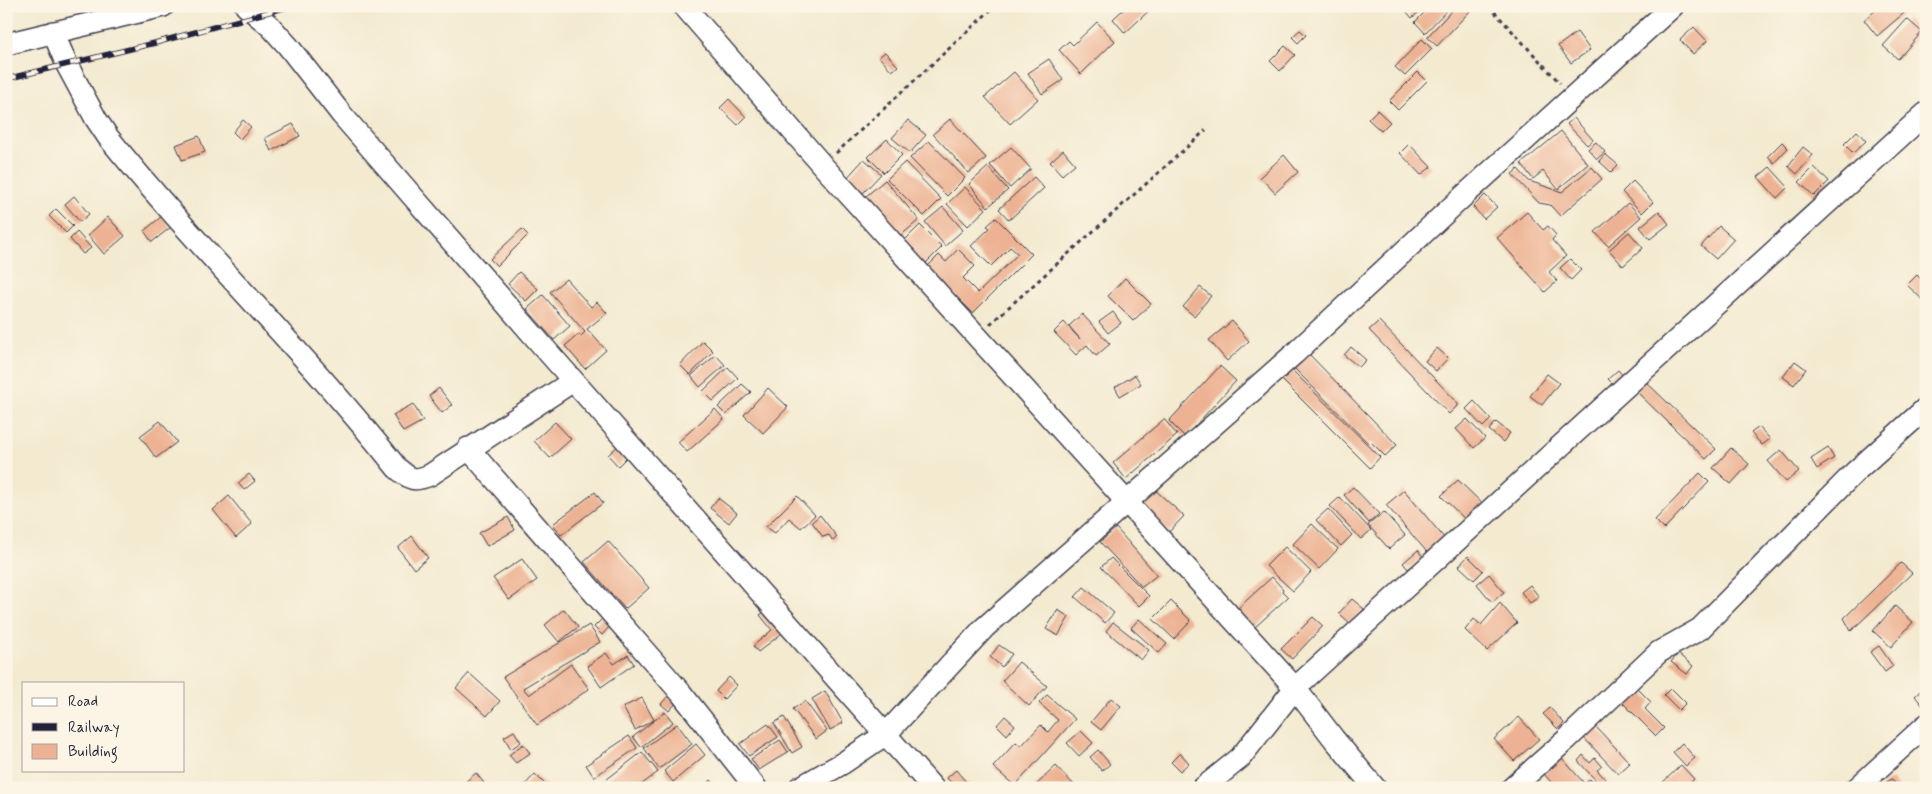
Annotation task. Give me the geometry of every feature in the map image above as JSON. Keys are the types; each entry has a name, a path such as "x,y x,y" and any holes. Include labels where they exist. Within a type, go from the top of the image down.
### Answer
{"street":[{"path":"6,44 163,6"},
{"path":"246,6 270,26 288,46 342,115 933,788"},
{"path":"684,6 823,166 1296,688 1374,788"},
{"path":"799,788 886,734 984,628 1294,354 1572,96 1672,6"},
{"path":"53,32 62,48 67,65 96,119 108,137 226,274 329,386 397,468 410,478 419,480 430,475 468,448 543,402 573,380"},
{"path":"1203,788 1240,758 1296,688 1926,113"},
{"path":"1512,788 1660,652 1700,629 1856,471 1926,408"},
{"path":"468,448 681,693 756,788"},
{"path":"1857,788 1926,725"}],"path":[{"path":"823,166 995,6"},
{"path":"1489,6 1572,96"},
{"path":"977,337 1206,130"}],"building":[{"path":"1127,6 1154,6 1125,33 1113,19"},
{"path":"1402,6 1426,6 1412,18"},
{"path":"1431,6 1451,6 1425,33 1415,22"},
{"path":"1456,6 1467,6 1471,10 1437,46 1427,37"},
{"path":"1881,6 1898,6 1904,13 1877,36 1864,20"},
{"path":"1907,19 1922,32 1898,59 1883,46"},
{"path":"1097,22 1115,41 1081,74 1059,50 1069,41 1073,45"},
{"path":"1694,27 1707,41 1693,54 1680,40"},
{"path":"1300,30 1306,35 1298,43 1292,37"},
{"path":"1577,32 1590,50 1571,63 1558,46"},
{"path":"1422,39 1432,49 1405,76 1395,67"},
{"path":"1285,46 1295,55 1280,71 1270,61"},
{"path":"885,52 898,66 892,71 879,57"},
{"path":"1049,59 1063,80 1042,94 1028,73"},
{"path":"1014,72 1038,99 1010,124 985,97"},
{"path":"1418,72 1427,81 1398,110 1389,101"},
{"path":"729,99 746,117 738,125 720,108"},
{"path":"1377,110 1390,122 1381,131 1368,119"},
{"path":"1574,118 1593,140 1587,145 1567,124"},
{"path":"950,119 986,158 969,173 933,134"},
{"path":"243,120 251,127 240,139 233,132"},
{"path":"908,120 926,135 910,153 892,138"},
{"path":"293,124 300,136 271,151 265,138"},
{"path":"1561,131 1588,164 1558,189 1543,171 1533,179 1521,164"},
{"path":"1857,131 1866,141 1853,153 1844,144"},
{"path":"199,136 205,152 182,160 176,145"},
{"path":"887,139 902,155 884,173 868,157"},
{"path":"929,141 965,178 947,196 910,158"},
{"path":"1596,142 1605,152 1597,159 1588,149"},
{"path":"1782,142 1788,148 1774,163 1768,156"},
{"path":"1409,144 1431,167 1421,175 1400,153"},
{"path":"1011,147 1031,169 1010,188 990,165"},
{"path":"1803,147 1813,155 1797,174 1788,166"},
{"path":"1063,150 1075,164 1062,175 1050,162"},
{"path":"1605,154 1618,165 1611,172 1599,161"},
{"path":"1284,155 1298,172 1275,193 1260,177"},
{"path":"864,159 881,174 863,193 846,179"},
{"path":"905,162 941,199 924,216 887,179"},
{"path":"988,167 1008,190 988,207 969,184"},
{"path":"1592,167 1602,179 1560,216 1550,205 1539,203 1512,174 1518,169 1529,181 1562,192"},
{"path":"1770,167 1788,187 1777,198 1758,177"},
{"path":"1814,167 1829,181 1814,196 1799,182"},
{"path":"1034,177 1044,188 1009,220 999,209"},
{"path":"885,180 919,220 899,237 865,197"},
{"path":"1633,181 1653,202 1642,213 1622,192"},
{"path":"965,187 986,209 968,226 947,204"},
{"path":"1485,195 1497,207 1484,219 1473,207"},
{"path":"74,196 89,214 80,222 65,204"},
{"path":"1628,203 1641,217 1608,246 1595,232"},
{"path":"943,207 963,230 945,246 925,222"},
{"path":"56,209 73,226 66,233 49,216"},
{"path":"1659,211 1669,224 1650,239 1640,227"},
{"path":"1527,212 1543,230 1548,226 1556,235 1552,240 1566,256 1549,272 1557,281 1545,292 1497,238"},
{"path":"162,216 171,227 152,242 144,231"},
{"path":"108,217 125,236 104,254 88,235"},
{"path":"996,218 1032,254 973,313 927,267 939,255 946,262 958,249 975,266 963,278 978,293 1018,254 1010,247 991,266 971,246 990,228 987,226"},
{"path":"920,225 942,247 924,265 902,243"},
{"path":"1719,226 1734,239 1716,259 1701,246"},
{"path":"522,229 528,235 497,266 490,259"},
{"path":"77,232 91,248 83,254 70,239"},
{"path":"1629,232 1643,248 1623,266 1609,250"},
{"path":"1570,259 1581,270 1571,280 1560,268"},
{"path":"519,272 538,289 526,301 508,284"},
{"path":"1917,275 1926,284 1926,303 1907,285"},
{"path":"1125,278 1151,304 1133,321 1108,296"},
{"path":"566,279 591,307 597,302 607,313 587,329 606,350 585,369 565,346 579,334 581,336 585,332 550,292"},
{"path":"1200,287 1211,296 1194,316 1183,307"},
{"path":"543,295 570,326 554,340 527,309"},
{"path":"1113,312 1121,323 1108,333 1099,322"},
{"path":"1082,314 1110,344 1096,356 1087,345 1076,355 1054,332 1064,322 1080,339 1069,326"},
{"path":"1232,321 1249,341 1227,361 1209,340"},
{"path":"1379,321 1459,404 1449,414 1369,330"},
{"path":"703,341 713,351 690,375 680,365"},
{"path":"1351,347 1366,360 1359,367 1344,355"},
{"path":"1437,348 1448,358 1436,371 1425,361"},
{"path":"1309,354 1397,445 1385,456 1371,442 1369,444 1294,368"},
{"path":"716,355 725,365 700,387 691,376"},
{"path":"1795,361 1806,369 1794,385 1783,377"},
{"path":"1220,366 1236,381 1185,437 1169,421"},
{"path":"728,367 738,378 713,401 703,391"},
{"path":"1292,370 1380,457 1370,468 1282,380"},
{"path":"1618,370 1624,377 1615,386 1608,379"},
{"path":"1547,374 1559,383 1542,405 1530,396"},
{"path":"1135,375 1141,384 1120,396 1115,387"},
{"path":"1645,381 1716,449 1706,459 1636,391"},
{"path":"742,384 751,392 726,415 718,407"},
{"path":"439,388 452,405 442,413 429,396"},
{"path":"768,388 788,407 763,433 744,415"},
{"path":"1474,401 1491,419 1483,427 1466,409"},
{"path":"413,404 423,421 403,432 393,415"},
{"path":"715,409 724,419 687,452 678,442"},
{"path":"1164,419 1177,435 1126,479 1113,463"},
{"path":"1467,419 1485,438 1474,448 1456,429"},
{"path":"160,421 177,442 156,458 140,436"},
{"path":"555,422 571,439 550,458 534,441"},
{"path":"1496,422 1510,433 1503,442 1489,430"},
{"path":"1759,427 1770,439 1762,445 1751,433"},
{"path":"619,445 629,455 618,466 608,455"},
{"path":"1731,448 1749,464 1731,484 1713,468"},
{"path":"1828,448 1834,458 1817,469 1811,459"},
{"path":"1781,450 1799,471 1786,482 1768,461"},
{"path":"1700,473 1709,482 1664,529 1655,520"},
{"path":"249,474 255,481 244,490 238,483"},
{"path":"1458,480 1488,509 1472,526 1441,496"},
{"path":"1353,487 1379,514 1369,523 1344,495"},
{"path":"1154,489 1184,516 1169,532 1140,505"},
{"path":"1404,490 1451,546 1434,560 1386,505"},
{"path":"595,492 603,503 561,535 553,524"},
{"path":"229,496 252,524 236,538 213,510"},
{"path":"797,496 815,515 801,528 789,518 775,533 766,527"},
{"path":"1340,497 1371,530 1361,539 1330,506"},
{"path":"718,498 737,513 729,523 710,508"},
{"path":"1328,509 1352,535 1341,546 1316,520"},
{"path":"1384,512 1405,535 1389,549 1368,525"},
{"path":"820,515 837,537 833,541 829,535 823,537 812,522"},
{"path":"508,517 515,530 487,546 479,533"},
{"path":"1312,524 1338,549 1319,569 1293,544"},
{"path":"1116,528 1157,575 1142,587 1100,542"},
{"path":"412,536 428,558 414,569 398,548"},
{"path":"608,541 649,588 625,609 584,562"},
{"path":"1285,547 1311,572 1293,591 1266,566"},
{"path":"1418,550 1423,557 1408,569 1403,563"},
{"path":"1468,556 1483,571 1474,580 1459,566"},
{"path":"1111,558 1149,596 1139,606 1101,567"},
{"path":"522,559 537,580 509,600 493,578"},
{"path":"1901,563 1912,573 1851,631 1844,618"},
{"path":"1489,574 1504,592 1492,602 1477,584"},
{"path":"1272,577 1288,597 1253,629 1236,610"},
{"path":"1530,585 1539,597 1530,603 1521,592"},
{"path":"1084,587 1114,613 1105,623 1075,597"},
{"path":"1352,599 1364,609 1351,624 1339,613"},
{"path":"1171,601 1191,621 1174,639 1153,619"},
{"path":"1500,603 1517,623 1487,651 1465,630 1474,619 1481,625"},
{"path":"1895,606 1913,622 1891,647 1873,631"},
{"path":"564,609 578,627 559,642 545,625"},
{"path":"768,609 786,630 758,652 753,646 772,630 760,615"},
{"path":"1058,610 1069,617 1058,636 1046,629"},
{"path":"1313,617 1323,626 1292,659 1281,649"},
{"path":"603,618 611,625 602,635 594,627"},
{"path":"1139,619 1167,644 1159,653 1131,628"},
{"path":"1113,622 1149,650 1141,660 1106,631"},
{"path":"589,625 600,642 523,688 529,695 571,664 589,689 537,725 503,677"},
{"path":"999,645 1012,654 1002,667 990,657"},
{"path":"1879,646 1893,666 1885,672 1870,652"},
{"path":"606,653 614,664 628,655 634,664 601,687 587,666"},
{"path":"1678,654 1693,666 1687,674 1671,662"},
{"path":"1019,662 1047,686 1029,706 1002,681"},
{"path":"469,673 500,701 487,716 456,688"},
{"path":"729,677 737,685 724,699 716,691"},
{"path":"1926,686 1926,704 1923,706 1915,696"},
{"path":"1637,688 1651,702 1645,709 1664,728 1656,736 1622,702"},
{"path":"1671,688 1686,703 1679,710 1664,695"},
{"path":"825,691 843,723 830,730 812,699"},
{"path":"1047,695 1075,719 1015,786 993,767 1016,742 1021,746 1041,725 1048,732 1058,720 1039,703"},
{"path":"668,696 676,703 669,711 661,704"},
{"path":"642,698 654,720 635,730 623,707"},
{"path":"1111,698 1121,706 1101,730 1091,722"},
{"path":"805,701 827,731 816,739 793,709"},
{"path":"1550,708 1564,723 1558,729 1543,714"},
{"path":"665,712 673,722 641,747 633,737"},
{"path":"1005,716 1015,725 1007,735 997,725"},
{"path":"784,717 802,747 792,753 774,723"},
{"path":"1519,717 1539,739 1514,761 1494,739"},
{"path":"677,724 692,744 659,769 644,748"},
{"path":"768,724 778,737 749,756 740,744"},
{"path":"1596,727 1630,763 1618,774 1584,738"},
{"path":"514,731 521,742 511,749 504,737"},
{"path":"1081,731 1093,743 1079,756 1067,743"},
{"path":"629,736 637,748 594,777 586,765"},
{"path":"780,740 788,752 759,770 751,759"},
{"path":"1682,743 1695,758 1686,766 1673,752"},
{"path":"523,744 530,753 516,763 509,755"},
{"path":"696,744 705,755 673,782 664,771"},
{"path":"1098,750 1110,764 1102,771 1090,757"},
{"path":"642,752 658,772 637,788 605,788 602,783"},
{"path":"1180,753 1189,763 1180,771 1171,762"},
{"path":"1583,755 1590,763 1595,758 1602,766 1597,770 1608,782 1602,787 1578,761"},
{"path":"1562,758 1583,782 1577,788 1556,788 1544,774"},
{"path":"1681,765 1694,779 1685,788 1662,788 1660,785"},
{"path":"1056,766 1075,786 1033,788"},
{"path":"956,770 971,788 956,788 947,778"},
{"path":"476,773 486,788 468,788 464,783"},
{"path":"535,774 549,788 522,788"},
{"path":"1590,779 1598,788 1580,788"},
{"path":"1892,779 1898,788 1882,788 1881,786"},
{"path":"711,780 717,788 703,788"}],"railway":[{"path":"6,79 155,43 291,6"}]}
